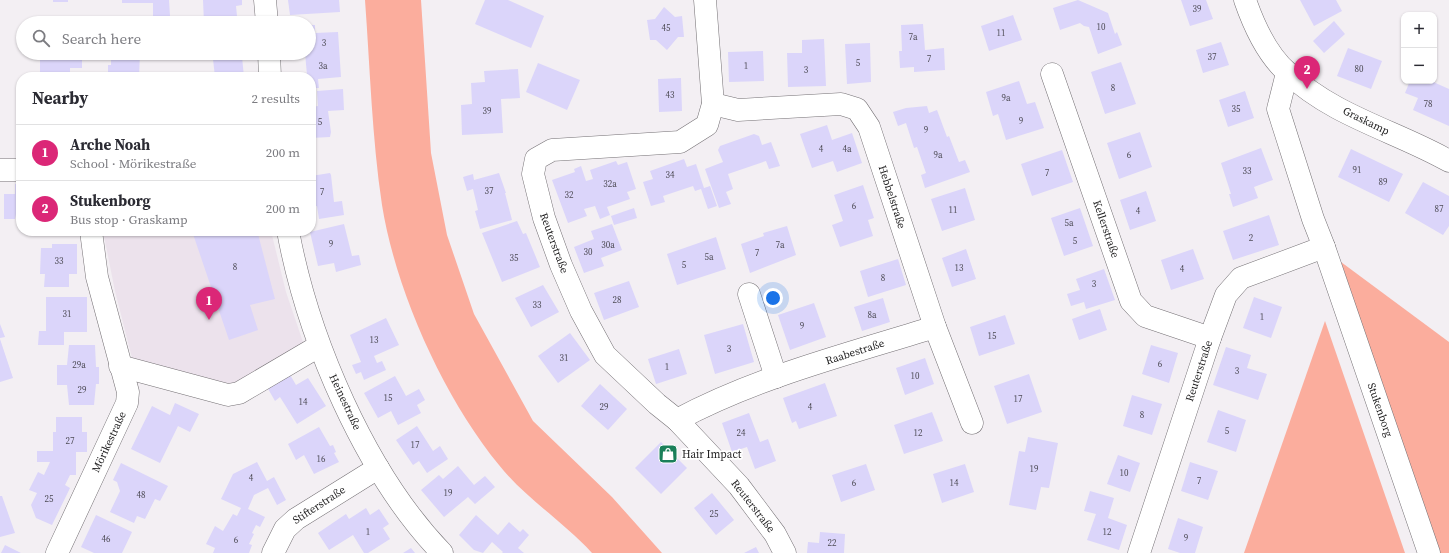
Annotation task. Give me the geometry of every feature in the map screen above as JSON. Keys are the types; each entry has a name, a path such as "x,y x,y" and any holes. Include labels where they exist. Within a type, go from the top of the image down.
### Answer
{"street":[{"path":"265,0 266,16"},
{"name":"Reuterstraße","path":"705,0 713,104 707,125 680,142 552,150 536,159 533,174 544,218 561,265 581,312 605,355 676,420 739,486 775,534 785,553"},
{"path":"1245,0 1265,45 1287,73"},
{"path":"269,60 270,72"},
{"name":"Graskamp","path":"1287,73 1307,89 1346,112 1449,161"},
{"name":"Stukenborg","path":"1287,73 1278,109 1313,219 1324,247 1429,553"},
{"name":"Kellerstraße","path":"1052,74 1131,301 1145,316 1210,338"},
{"name":"Hebbelstraße","path":"713,104 738,110 841,104 857,109 869,127 935,326 972,423"},
{"path":"0,170 16,170"},
{"name":"Mörikestraße","path":"56,553 127,403 128,392 97,277 92,236"},
{"name":"Heinestraße","path":"289,236 292,254 319,346 348,411 378,468 426,537 442,553"},
{"name":"Reuterstraße","path":"1139,553 1210,338 1226,295 1241,278 1324,247"},
{"path":"749,294 776,378"},
{"name":"Raabestraße","path":"676,420 708,403 776,378 935,326"},
{"path":"120,366 228,395 240,393 319,346"},
{"name":"Stifterstraße","path":"273,553 285,529 296,519 378,468"}],"shaded area":[{"path":"365,0 421,0 431,153 447,235 474,314 533,421 612,497 662,553 592,553 581,541 521,489 499,465 459,408 425,342 411,308 398,273 389,238 382,205 376,154"},
{"path":"104,236 272,236 286,292 305,348 242,387 133,362 115,291"},
{"path":"1341,262 1449,342 1449,553 1438,553"},
{"path":"1325,321 1405,553 1244,553"}],"building":[{"path":"53,0 68,0 68,2 53,2"},
{"path":"122,0 169,0 170,16 153,16 153,3 122,3"},
{"path":"203,0 242,0 242,5 236,6 237,16 204,16"},
{"path":"288,0 339,0 340,12 290,15"},
{"path":"485,0 508,0 544,16 531,48 475,24"},
{"path":"1078,0 1108,13 1115,34 1117,32 1122,45 1098,54 1089,27 1080,23 1060,30 1053,8"},
{"path":"1181,0 1206,0 1213,19 1190,26"},
{"path":"1300,0 1336,0 1342,11 1314,26"},
{"path":"664,7 675,17 682,16 684,37 678,37 667,50 656,40 650,40 647,20 655,19"},
{"path":"1013,15 1022,40 989,51 981,26"},
{"path":"1334,21 1345,34 1324,53 1313,41"},
{"path":"923,24 925,50 944,48 945,70 914,72 914,67 900,68 899,51 902,51 901,25"},
{"path":"338,32 341,77 318,79 319,88 316,88 316,72 307,72 306,60 316,60 316,33"},
{"path":"824,39 826,86 788,87 787,53 802,53 802,40"},
{"path":"1221,42 1229,65 1203,73 1196,50"},
{"path":"870,43 871,82 847,84 845,44"},
{"path":"1348,48 1382,61 1371,89 1337,76"},
{"path":"763,51 764,81 729,82 728,52"},
{"path":"40,60 82,60 82,68 70,68 70,72 40,72"},
{"path":"111,60 140,60 139,72 108,72 108,65 111,65"},
{"path":"213,60 242,60 244,72 214,72"},
{"path":"1121,62 1136,104 1105,114 1091,72"},
{"path":"538,63 580,80 567,110 526,92"},
{"path":"518,69 520,98 501,99 503,133 462,135 461,105 472,104 471,83 485,82 484,71"},
{"path":"681,78 682,111 659,112 658,79"},
{"path":"1019,81 1027,104 1035,102 1044,128 1006,140 998,114 993,116 986,92"},
{"path":"1409,84 1437,84 1449,89 1449,126 1413,110 1418,98 1405,93"},
{"path":"343,89 344,110 328,111 331,132 330,137 316,138 316,106 318,106 317,91"},
{"path":"1245,91 1254,118 1228,127 1219,100"},
{"path":"927,106 929,113 937,110 947,137 949,136 959,162 965,160 970,172 925,188 921,175 926,173 917,147 914,148 906,123 898,126 893,112 906,108"},
{"path":"827,125 832,140 852,133 862,163 837,172 833,161 812,168 800,134"},
{"path":"1140,132 1152,167 1119,179 1107,143"},
{"path":"754,134 759,136 762,145 771,142 780,166 769,169 766,161 728,174 733,189 726,192 731,204 719,208 705,169 723,162 718,150 720,146"},
{"path":"1261,148 1273,180 1254,187 1258,198 1233,207 1229,194 1231,194 1221,163"},
{"path":"1351,149 1403,174 1389,202 1338,177"},
{"path":"1062,150 1073,182 1032,196 1021,164"},
{"path":"684,159 687,167 696,164 704,188 710,186 717,206 708,209 701,189 695,191 693,186 663,196 665,202 651,206 643,182 653,179 650,171"},
{"path":"616,161 618,165 627,162 636,189 627,192 630,199 607,207 610,215 600,219 595,206 584,209 587,216 568,223 552,180 575,172 574,169 581,166 586,181 593,179 590,170"},
{"path":"330,173 334,202 342,201 344,215 319,219 316,206 316,175"},
{"path":"499,173 506,193 512,220 480,229 475,211 478,210 473,189 467,191 463,177 473,174 474,180"},
{"path":"1423,182 1449,196 1449,226 1443,235 1405,213"},
{"path":"16,184 15,219 4,219 4,194 15,194"},
{"path":"863,185 874,218 868,220 873,236 840,247 832,225 843,221 834,195"},
{"path":"965,188 975,220 942,231 931,199"},
{"path":"1146,191 1156,221 1130,230 1120,200"},
{"path":"634,208 637,218 614,225 611,216"},
{"path":"1080,208 1093,246 1064,256 1051,218"},
{"path":"1269,215 1279,245 1233,260 1223,231"},
{"path":"517,221 523,234 526,233 540,267 502,282 482,233"},
{"path":"344,224 352,256 359,255 361,265 336,272 334,263 318,266 311,236 316,236 316,231"},
{"path":"612,224 622,250 601,258 604,266 584,273 574,247 594,239 591,231"},
{"path":"787,226 796,255 750,273 741,244 764,236 763,233"},
{"path":"194,236 259,236 275,299 250,305 258,330 229,340"},
{"path":"716,237 726,269 677,285 667,254"},
{"path":"52,244 77,244 77,274 69,274 69,287 44,287 45,274 40,274 41,248 52,248"},
{"path":"966,249 976,279 952,287 942,258"},
{"path":"1193,249 1204,279 1171,290 1161,260"},
{"path":"898,259 906,285 868,297 860,271"},
{"path":"1104,269 1115,300 1086,309 1084,302 1071,306 1067,294 1080,290 1076,279"},
{"path":"629,281 639,307 604,320 594,293"},
{"path":"543,285 559,312 531,327 515,298"},
{"path":"46,297 87,297 87,332 64,332 64,345 38,345 39,331 46,331"},
{"path":"1254,297 1282,307 1271,338 1243,328"},
{"path":"883,298 890,322 862,331 854,307"},
{"path":"814,303 826,337 790,350 778,315"},
{"path":"1100,309 1107,330 1079,340 1072,319"},
{"path":"1005,315 1015,344 979,356 970,327"},
{"path":"386,318 399,345 374,356 377,363 382,361 386,370 364,380 361,372 356,374 352,365 361,362 350,335"},
{"path":"0,324 5,337 0,338"},
{"path":"743,324 754,362 715,374 704,335"},
{"path":"570,333 590,360 558,383 538,356"},
{"path":"0,339 13,378 0,382"},
{"path":"69,345 95,345 96,367 99,367 99,384 96,384 94,405 69,405 67,385 57,385 57,365 67,365"},
{"path":"1151,345 1178,353 1169,383 1142,374"},
{"path":"1226,347 1251,355 1247,368 1267,374 1258,400 1213,385"},
{"path":"679,349 687,374 656,384 648,359"},
{"path":"925,358 934,384 905,395 896,368"},
{"path":"289,373 296,385 308,378 326,406 297,424 280,397 275,401 267,387"},
{"path":"1029,374 1042,412 1007,424 994,386"},
{"path":"395,376 406,396 419,389 425,400 417,405 421,413 398,425 391,411 378,418 364,393"},
{"path":"825,383 837,416 799,429 796,421 792,423 783,398"},
{"path":"600,384 627,409 608,430 581,406"},
{"path":"1132,395 1162,404 1152,435 1123,426"},
{"path":"175,403 199,414 190,432 178,426 160,463 131,449 152,406 170,415"},
{"path":"1218,410 1246,420 1236,452 1207,442"},
{"path":"932,412 943,441 904,454 894,425"},
{"path":"749,413 760,442 768,439 776,461 755,469 747,447 732,452 722,423"},
{"path":"56,417 82,417 82,432 87,432 87,452 76,452 76,475 70,475 65,485 70,488 52,525 36,518 31,505 37,493 29,490 38,472 44,475 50,462 37,462 37,451 53,451 53,432 56,432"},
{"path":"417,426 433,451 440,446 448,459 427,473 419,461 413,465 396,440"},
{"path":"319,427 330,446 333,445 336,452 334,453 339,462 314,474 304,455 296,460 288,444"},
{"path":"1028,437 1058,443 1049,488 1041,487 1036,510 1009,505 1019,451 1025,452"},
{"path":"661,442 687,468 661,494 635,468"},
{"path":"1118,455 1140,463 1130,492 1107,484"},
{"path":"257,462 267,481 274,477 286,500 277,505 268,488 254,495 248,509 265,517 260,527 256,525 252,533 254,534 249,544 252,545 249,553 213,553 215,548 206,544 215,526 223,531 233,514 237,516 241,508 221,499 233,474"},
{"path":"1190,462 1218,471 1208,500 1181,491"},
{"path":"121,463 168,486 160,501 155,499 145,519 137,516 134,523 110,512 120,491 117,482 113,480"},
{"path":"866,464 875,490 841,502 832,475"},
{"path":"965,464 974,492 942,503 933,474"},
{"path":"458,466 474,485 485,476 495,487 475,504 468,497 444,517 421,490 439,475 443,479"},
{"path":"1090,491 1114,498 1108,518 1127,525 1119,550 1087,540 1096,514 1084,511"},
{"path":"712,493 734,520 716,535 694,508"},
{"path":"0,496 2,496 15,533 0,537"},
{"path":"366,508 370,515 379,509 389,524 383,528 390,539 368,553 364,553 353,535 329,550 318,533 346,514 349,519"},
{"path":"96,515 132,532 122,553 94,553 81,547"},
{"path":"476,515 498,535 509,522 520,532 523,529 529,535 518,548 524,553 502,553 503,552 492,542 483,553 474,550 459,535"},
{"path":"1178,518 1203,527 1195,553 1180,553 1168,549"},
{"path":"820,532 845,534 844,553 807,553 808,542 819,543"},
{"path":"5,545 21,553 1,553"},
{"path":"756,547 759,553 744,553"},
{"path":"411,548 415,553 403,553"}],"place":[{"name":"Stukenborg","path":"1307,89"},
{"name":"Arche Noah","path":"209,320"},
{"name":"Hair Impact","path":"668,454"}]}
